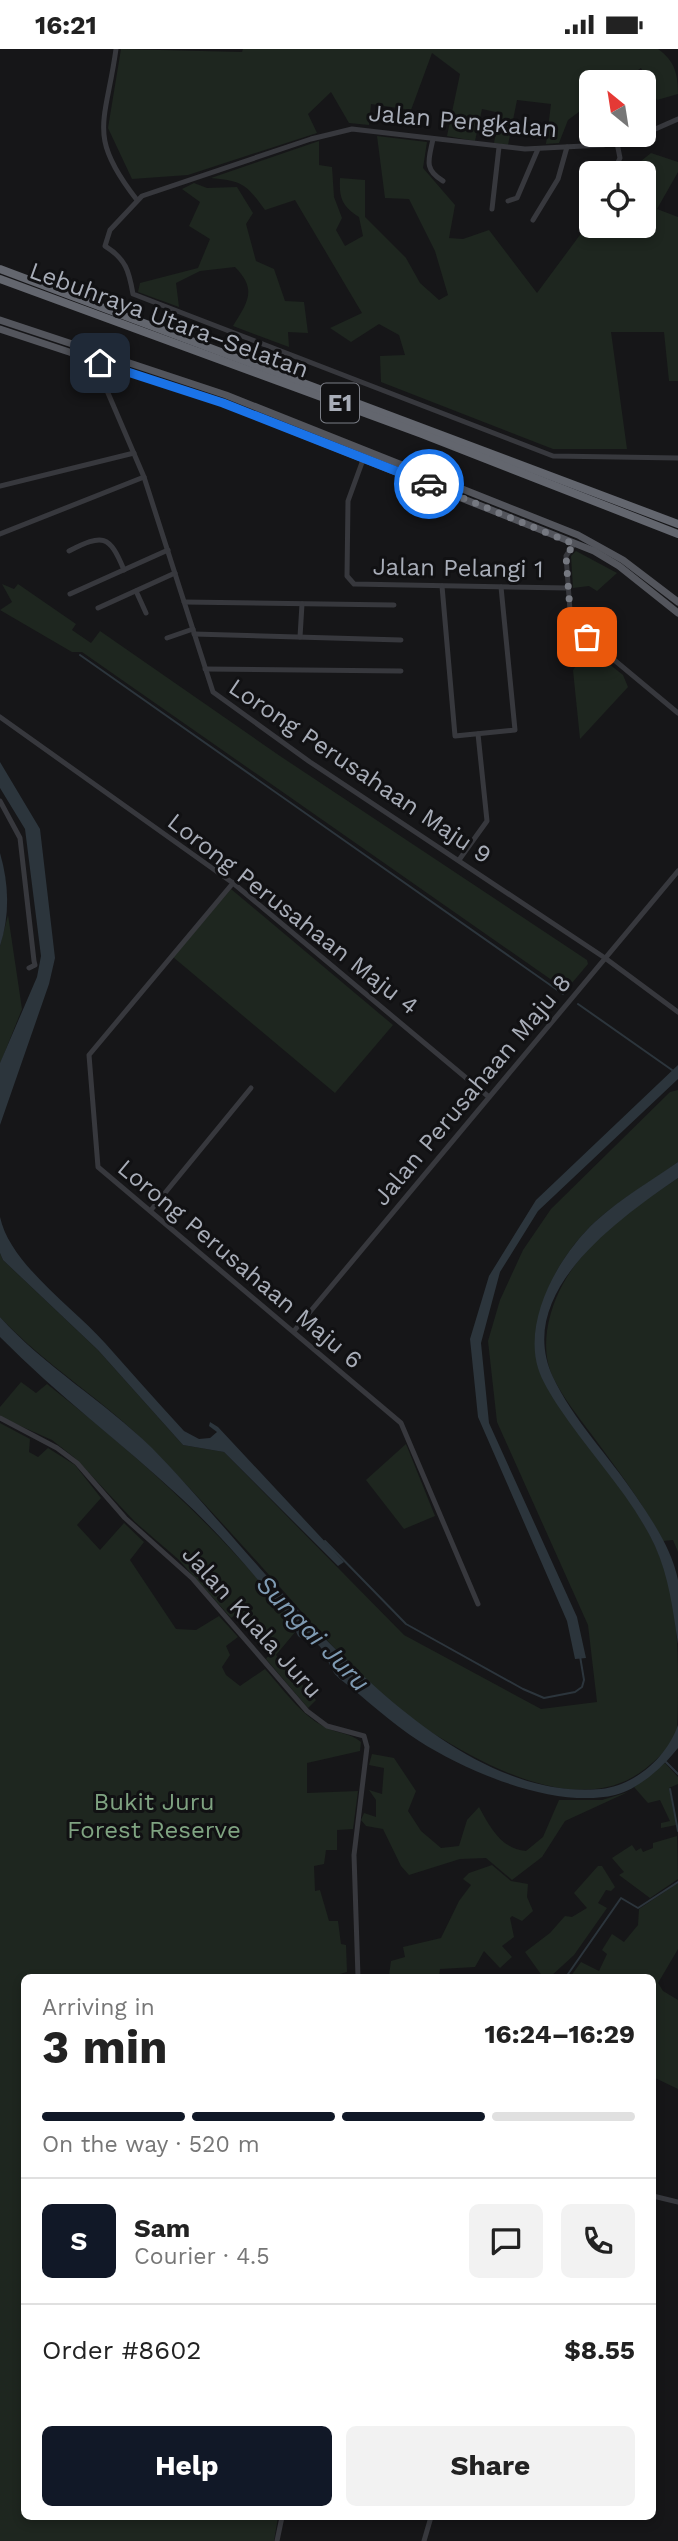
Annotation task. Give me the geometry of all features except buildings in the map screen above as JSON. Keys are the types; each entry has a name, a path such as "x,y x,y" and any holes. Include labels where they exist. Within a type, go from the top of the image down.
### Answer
{"highway":[{"name":"Lebuhraya Utara–Selatan","path":"0,269 678,524"},
{"name":"Lebuhraya Utara–Selatan","path":"0,279 383,419 678,534"}],"main road":[{"path":"0,320 226,395 579,535 623,559 678,602"},
{"path":"0,329 223,403 364,457 574,544 619,566 678,613"}],"street":[{"path":"116,49 102,126 103,142 115,172 137,201"},
{"name":"Jalan Pengkalan","path":"656,129 678,119"},
{"name":"Jalan Pengkalan","path":"579,146 538,149 499,147 368,129 337,132 178,183 137,201 110,230 105,246 120,256 126,264 133,294 553,456 678,458"},
{"path":"433,138 427,165 431,174 443,181"},
{"path":"492,209 499,147"},
{"path":"533,220 558,179 568,147"},
{"path":"508,201 517,198 538,149"},
{"name":"Lorong Perusahaan Maju 9","path":"102,354 99,372 145,477 213,692 310,762 605,958 678,1011"},
{"path":"0,485 134,453"},
{"name":"Jalan Pelangi 1","path":"364,457 348,501 347,576 354,584 568,588"},
{"path":"0,534 145,477"},
{"path":"69,551 98,538 107,540 116,550 124,570"},
{"path":"574,544 566,556 571,624 678,713"},
{"path":"70,594 168,550"},
{"path":"98,608 175,573"},
{"path":"442,586 455,736 515,730 500,587"},
{"path":"136,591 146,613"},
{"path":"184,603 394,605"},
{"path":"300,637 302,604"},
{"path":"167,638 193,631 401,640"},
{"path":"205,669 401,671"},
{"name":"Lorong Perusahaan Maju 4","path":"0,717 233,883 489,1097"},
{"path":"459,860 487,821 478,734"},
{"path":"0,801 20,838 34,961 33,967 29,968"},
{"name":"Jalan Perusahaan Maju 8","path":"294,1331 678,871"},
{"name":"Lorong Perusahaan Maju 6","path":"233,883 89,1055 99,1167 401,1423 478,1604"},
{"path":"151,1210 251,1088"},
{"name":"Jalan Kuala Juru","path":"0,1418 57,1448 76,1463 125,1518 193,1579 307,1711 327,1726 364,1736 368,1747 354,1855 358,1974"},
{"path":"656,2197 678,2202"},
{"path":"277,2541 281,2520"},
{"path":"424,2541 430,2520"}],"green space":[{"path":"121,49 242,52 243,49 658,49 668,58 677,80 678,94 657,100 656,70 579,70 579,112 568,120 559,143 546,144 551,104 517,100 508,145 494,143 500,113 482,109 475,141 447,136 460,74 432,53 411,110 371,104 369,125 349,123 331,92 308,114 317,133 188,175 132,179 108,128"},
{"path":"377,136 427,142 423,168 455,205 449,238 463,239 489,230 537,293 579,236 656,238 656,161 641,161 651,153 678,162 678,172 657,209 678,217 678,381 669,381 664,332 611,332 627,449 553,449 381,382 380,356 405,355 399,335 379,324 351,342 330,328 362,313 295,200 265,210 243,185 211,178 319,141 319,165 332,167 334,197 342,218 336,230 345,246 363,236 359,217 343,201 340,178 365,180 365,217 406,258 420,283 439,300 448,295 435,251 409,199 385,198"},
{"path":"194,183 207,188 237,187 253,213 246,224 256,261 274,269 285,301 304,302 308,333 288,332 289,347 233,326 248,297 246,283 235,267 200,271 176,283 179,307 138,292 140,283 198,268 210,239 189,226 200,202 182,189"},
{"path":"576,551 617,573 597,591 589,586 573,588 571,556"},
{"path":"2,584 14,589 18,584 76,624 72,630 91,643 100,631 280,756 587,960 588,964 566,990 82,652 72,652 0,610 12,602"},
{"path":"590,649 623,675 628,687 580,739 573,670"},
{"path":"231,889 393,1025 335,1093 173,957"},
{"path":"8,915 22,1009 0,1064 0,946"},
{"path":"678,1090 678,1162 616,1205 580,1237 554,1275 539,1318 537,1341 539,1363 546,1384 642,1521 655,1545 672,1597 678,1651 677,1729 670,1744 659,1757 626,1781 599,1789 571,1789 542,1784 485,1762 413,1720 374,1688 338,1652 135,1432 37,1352 0,1317 0,1253 3,1260 98,1350 183,1445 224,1452 404,1635 541,1709 597,1702 588,1625 497,1422 488,1341 500,1300 523,1250 551,1209 670,1092"},
{"path":"678,1178 678,1552 673,1540 663,1541 629,1486 561,1392 549,1366 546,1343 553,1305 564,1282 579,1261 615,1224"},
{"path":"21,1382 36,1393 47,1384 97,1424 192,1510 260,1581 295,1626 296,1631 276,1655 316,1700 308,1708 266,1659 273,1650 239,1612 231,1618 178,1559 135,1522 76,1459 52,1440 0,1417 0,1407"},
{"name":"Bukit Juru Forest Reserve","path":"0,1423 30,1439 29,1452 38,1457 48,1448 75,1465 101,1498 77,1525 100,1550 124,1523 144,1542 130,1560 176,1629 196,1630 219,1616 238,1637 226,1646 230,1655 222,1667 226,1675 240,1686 265,1669 308,1716 325,1727 361,1742 360,1751 307,1763 307,1793 358,1791 353,1829 337,1830 337,1850 326,1850 324,1864 314,1866 315,1891 320,1890 329,1921 338,1921 341,1944 346,1945 347,1972 21,1974 21,2520 278,2520 274,2541 0,2541"},
{"path":"406,1444 435,1516 404,1529 366,1480"},
{"path":"372,1754 394,1758 416,1791 408,1811 421,1831 441,1848 459,1846 467,1820 479,1807 497,1836 510,1846 526,1851 543,1837 559,1800 602,1800 628,1792 565,1821 542,1857 512,1880 486,1858 460,1859 409,1875 401,1866 383,1829 366,1826 361,1820 364,1813 376,1817 376,1800 369,1790 382,1794 384,1768 369,1765"},
{"path":"665,1763 678,1777 678,1784 669,1788 676,1825 661,1828 661,1823 670,1821 660,1800 648,1803 634,1787"},
{"path":"677,1836 678,1879 650,1898 619,1875 624,1872 612,1858 632,1845 636,1851 641,1848 643,1852 653,1848 653,1843"},
{"path":"492,1865 511,1881 528,1884 527,1897 533,1911 522,1921 512,1916 510,1918 514,1937 502,1946 512,1957 500,1968 484,1951 475,1967 440,1969 439,1974 389,1974 391,1961 405,1957 403,1947 441,1938 459,1901 471,1885 463,1879 469,1873"},
{"path":"598,1866 602,1866 615,1887 611,1891 606,1890 598,1903 607,1908 574,1955 553,1974 541,1974 525,1952 550,1933 565,1916 572,1917 587,1908 574,1893"},
{"path":"678,1883 678,1949 658,1983 663,1991 678,2000 678,2089 656,2078 656,1974 572,1974 581,1962 599,1971 607,1954 602,1950 612,1934 624,1942 638,1925 639,1909"}],"water":[{"path":"0,762 40,829 55,958 49,984 0,1125 0,1063 37,977 41,956 25,829 0,788"},
{"path":"0,853 7,899 0,946"},
{"path":"678,1065 678,1079 538,1211 500,1272 481,1343 489,1423 577,1617 586,1658 575,1659 567,1621 478,1417 470,1339 489,1276 536,1200"},
{"path":"678,1162 678,1178 602,1236 560,1287 548,1316 545,1346 553,1377 561,1393 625,1480 666,1546 678,1580 678,1644 667,1582 655,1546 634,1509 552,1397 538,1368 535,1349 540,1308 558,1269 570,1251 596,1221"},
{"path":"0,1217 6,1234 29,1268 92,1329 184,1431 199,1439 210,1438 217,1432 209,1426 210,1422 218,1427 344,1562 338,1566 224,1452 183,1445 98,1350 3,1260 0,1253"},
{"name":"Sungai Juru","path":"0,1317 36,1352 152,1448 352,1666 412,1717 473,1758 537,1783 601,1789 626,1782 649,1767 666,1748 678,1725 678,1748 642,1783 615,1795 592,1798 540,1793 514,1785 462,1765 419,1741 336,1675 321,1648 298,1636 290,1618 196,1512 0,1337"}],"waterway":[{"path":"80,655 563,994"},
{"path":"578,1004 672,1070"},
{"path":"325,1541 406,1624 523,1689 544,1698 575,1692 582,1687 584,1680 580,1656"},
{"path":"666,1762 678,1774"},
{"path":"670,1789 678,1831"},
{"path":"568,1974 621,1898 638,1908 678,1882"}],"way so far":[{"path":"429,484 574,544 566,556 571,624 587,637"}],"route":[{"path":"100,363 223,403 429,484"}]}
